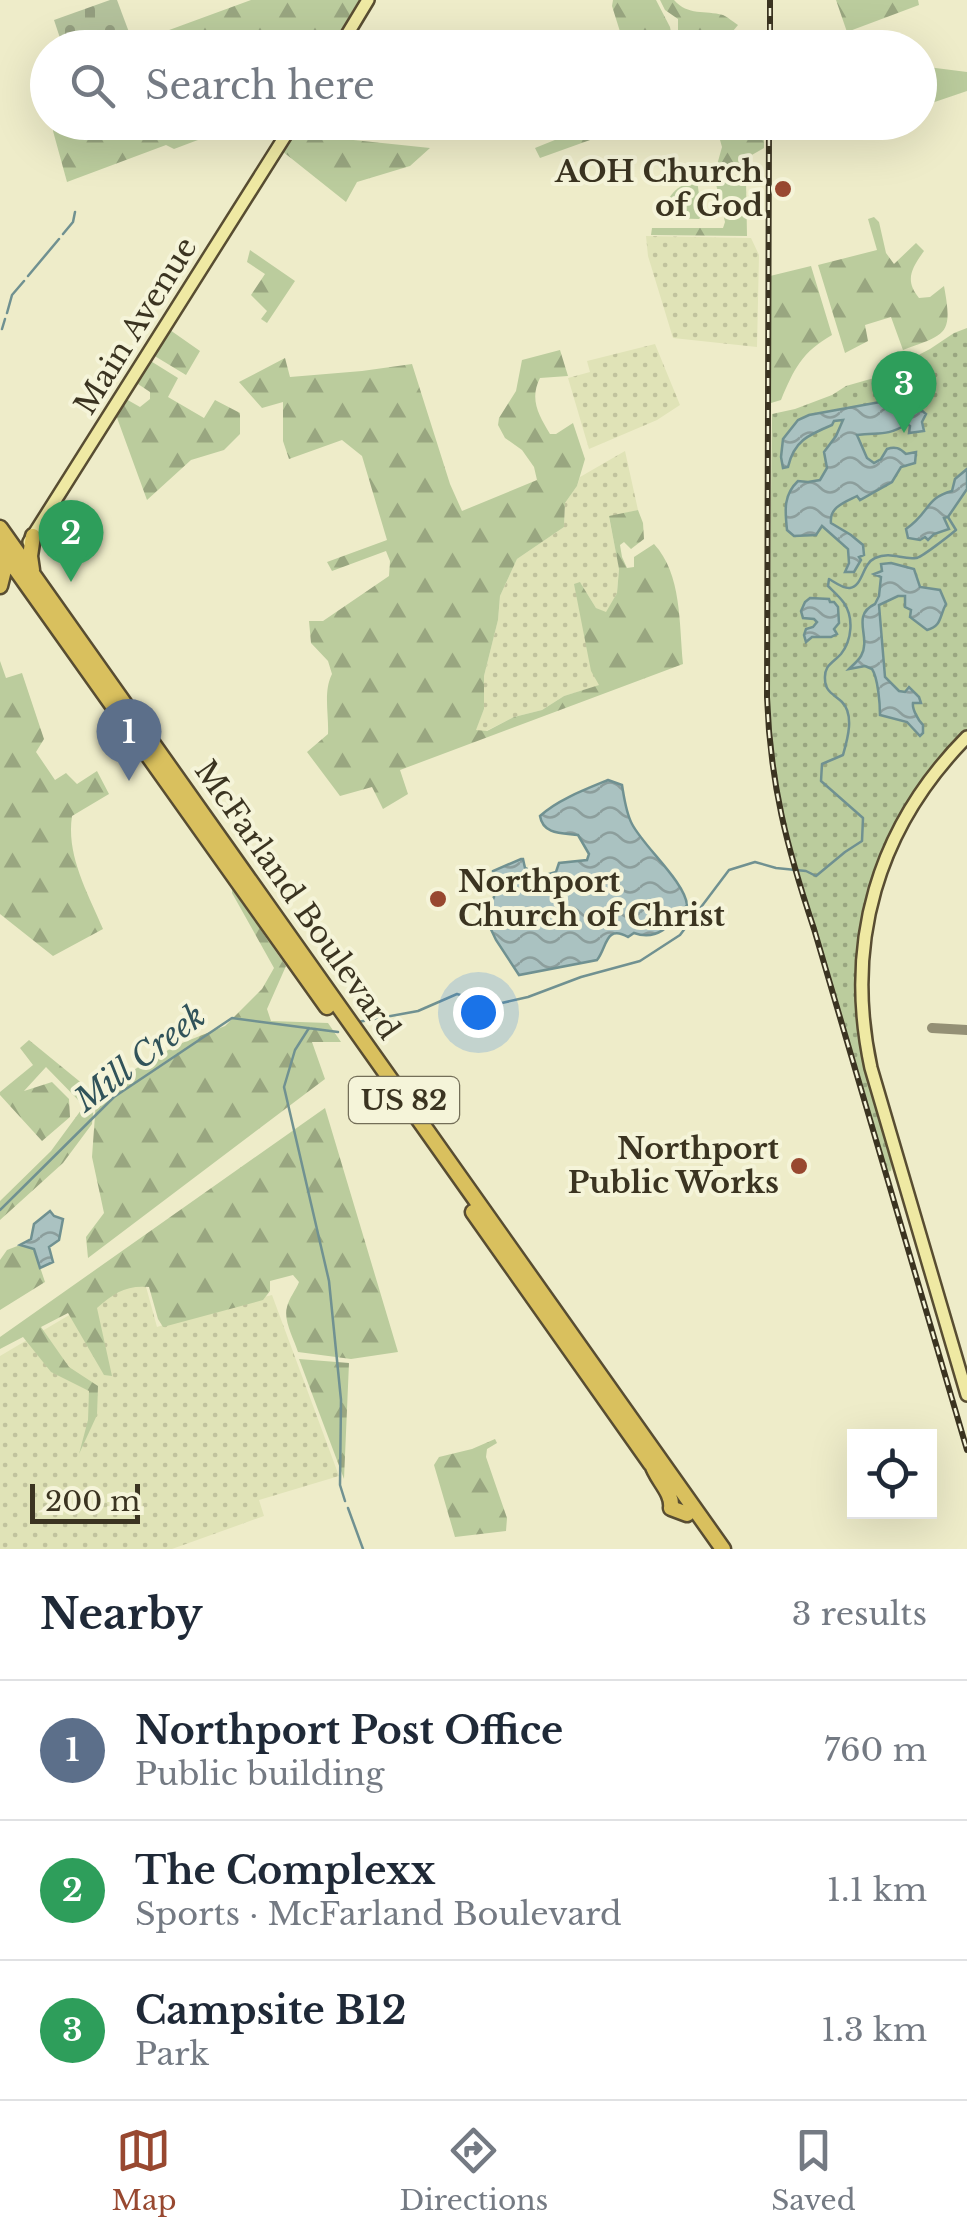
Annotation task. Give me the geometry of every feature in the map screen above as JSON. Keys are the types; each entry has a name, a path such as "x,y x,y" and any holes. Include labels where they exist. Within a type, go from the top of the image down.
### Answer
{"highway":[{"path":"0,588 4,570 2,540 18,543 33,536"},
{"path":"33,536 30,556 34,576"},
{"name":"McFarland Boulevard","path":"2,540 32,593 550,1314 652,1464 723,1549"},
{"path":"0,588 17,562"},
{"name":"McFarland Boulevard","path":"17,562 34,576 502,1248 518,1261 550,1314 578,1344 712,1549"},
{"path":"0,588 20,586 32,593"},
{"path":"545,1331 550,1314 577,1318 574,1330 578,1344"},
{"path":"691,1512 697,1490"}],"main road":[{"path":"350,30 368,0"},
{"name":"Main Avenue","path":"17,562 283,140"},
{"path":"967,737 923,789 890,848 869,912 861,979 863,1024 872,1072 967,1395"}],"green space":[{"path":"117,0 128,30 57,30 54,20"},
{"path":"251,0 359,0 341,30 169,30"},
{"path":"613,0 656,0 671,30 620,30"},
{"path":"660,0 674,0 691,10 723,15 738,25 734,30 678,30 678,19 665,10"},
{"path":"836,0 918,0 919,5 846,30"},
{"path":"937,68 967,72 967,91 937,101"},
{"path":"55,140 198,140 174,149 166,145 67,182"},
{"path":"291,140 353,140 430,148 410,166 357,182 346,202 282,151"},
{"path":"555,140 590,140 540,158 535,148"},
{"path":"720,140 764,140 764,148 743,160 737,169 725,173 717,165"},
{"path":"728,179 746,180 747,236 651,235 652,228 723,228 716,184"},
{"path":"697,180 702,216 665,218 673,193"},
{"path":"874,217 879,222 886,253 894,264 916,243 924,251 913,269 912,285 919,298 930,297 944,286 947,324 938,336 903,350 891,317 865,325 868,341 845,353 818,265 877,250 868,219"},
{"path":"646,236 751,238 759,255 757,347 673,338 648,256"},
{"path":"250,250 295,281 267,323 261,319 267,311 251,295 265,274 247,262"},
{"path":"811,266 832,335 806,355 781,400 771,403 770,276"},
{"path":"967,328 967,732 887,843 867,889 856,957 859,1028 890,1149 891,1171 887,1172 780,801 769,685 772,414 874,378"},
{"path":"170,330 200,351 186,375 153,355"},
{"path":"655,344 680,405 657,420 589,449 568,378 590,372 587,361"},
{"path":"560,350 568,376 540,378 535,393 537,407 550,434 573,423 585,459 577,486 565,503 564,527 517,559 500,596 484,676 484,709 476,730 487,731 514,717 542,710 564,696 599,685 591,671 574,584 580,582 596,608 606,612 617,593 619,569 609,516 638,510 643,523 644,539 631,549 624,542 620,545 627,568 634,567 634,557 654,544 670,570 678,600 683,664 400,770 408,794 383,809 372,787 340,796 307,752 328,734 327,696 332,674 328,661 311,643 309,621 323,621 389,576 386,551 332,571 327,562 387,540 362,456 342,440 289,459 283,441 283,402 262,408 239,382 285,358 290,377 412,364 462,511 537,480 534,467 522,450 505,438 499,418 516,391 522,360"},
{"path":"149,360 178,378 168,397 204,418 215,400 240,413 240,434 224,450 191,460 147,500 116,415 126,399 140,407 150,399 150,392 135,382"},
{"path":"625,451 638,510 609,517 619,568 617,593 606,613 596,608 580,582 600,685 564,696 542,710 514,717 486,731 475,731 484,709 484,676 500,596 517,559 564,527 565,503 580,477"},
{"path":"0,661 6,678 22,673 44,739 36,752 55,780 66,773 77,784 97,771 109,794 72,816 71,831 80,874 103,929 53,956 0,914"},
{"path":"232,889 286,966 267,1009 271,1021 328,1023 341,1042 312,1042 325,1079 88,1258 86,1237 104,1213 92,1157 96,1101 111,1083 177,1045 225,1026 262,989 274,968"},
{"path":"29,1040 95,1094 92,1124 63,1163 0,1220 0,1201 51,1151 84,1106 46,1067 24,1091 52,1082 69,1099 70,1117 42,1141 0,1095 33,1065 20,1048"},
{"path":"325,1108 398,1352 351,1359 298,1352 286,1318 299,1282 293,1275 270,1281 270,1291 263,1300 163,1327 149,1287 127,1289 97,1308 112,1376 104,1375 68,1313 41,1327 69,1367 98,1386 97,1415 79,1454 88,1420 89,1391 51,1372 23,1337 0,1349 0,1337"},
{"path":"20,1245 34,1249 45,1282 0,1310 0,1260 7,1250"},
{"path":"142,1272 157,1327 272,1295 339,1476 259,1500 264,1516 172,1549 0,1549 0,1356"},
{"path":"299,1359 349,1363 344,1479"},
{"path":"495,1439 497,1443 487,1449 486,1457 507,1518 506,1531 455,1537 434,1465 439,1457"}],"water":[{"path":"880,402 920,409 926,414 922,422 924,431 909,433 907,424 888,432 857,435 867,458 874,463 890,448 906,454 916,452 915,463 901,467 892,482 860,500 857,496 833,513 831,523 863,545 864,555 859,557 854,572 845,572 848,549 822,526 816,535 794,536 787,530 786,510 787,498 798,481 820,480 827,468 824,452 843,420 834,421 803,440 788,467 783,468 783,439 798,420 809,415"},
{"path":"967,469 967,489 944,518 949,529 928,540 908,538 906,529 932,502 952,491 955,479"},
{"path":"881,564 914,569 920,587 940,590 946,604 938,623 927,630 910,617 905,596 879,605 885,677 899,691 905,692 909,687 919,697 921,703 913,705 923,725 920,736 907,722 880,715 872,669 849,669 864,649 864,615 879,596 881,577 874,574 882,571"},
{"path":"810,598 829,599 838,607 839,623 834,629 837,634 812,637 806,642 806,629 817,622 803,618 801,611"},
{"path":"608,780 622,785 632,824 679,886 687,905 658,933 611,935 597,960 519,975 487,921 494,897 493,871 523,859 525,868 542,876 556,872 559,863 587,860 589,854 578,835 549,830 540,816 563,800"},
{"path":"50,1211 63,1219 59,1240 49,1247 53,1262 40,1268 34,1249 20,1245 31,1239 34,1224"}],"waterway":[{"path":"63,234 73,222 75,212"},
{"path":"28,276 59,239"},
{"path":"7,313 12,295 24,281"},
{"path":"2,329 5,319"},
{"name":"Mill Creek","path":"358,1022 418,1011 457,994 493,1005 640,961 680,935 729,870 755,862 816,876 862,841 863,818 821,781 822,764 843,755 849,728 846,707 825,683 826,670 845,648 850,629 847,609 828,586 829,579 850,588 875,558 919,557 956,530 948,517"},
{"name":"Mill Creek","path":"0,1210 114,1097 232,1018 338,1032"},
{"path":"309,1028 295,1050 284,1087 329,1281 341,1400 340,1485 345,1501"},
{"path":"348,1508 363,1549"}],"taxiway":[{"path":"932,1028 967,1030"}],"railway":[{"path":"770,0 770,30"},
{"path":"769,140 767,697 776,787 796,871 967,1450"}],"place":[{"name":"AOH Church of God","path":"783,189"},
{"name":"Campsite B12","path":"904,433"},
{"name":"The Complexx","path":"71,582"},
{"name":"Northport Post Office","path":"129,781"},
{"name":"Northport Church of Christ","path":"438,899"},
{"name":"Northport Public Works","path":"799,1166"}]}
